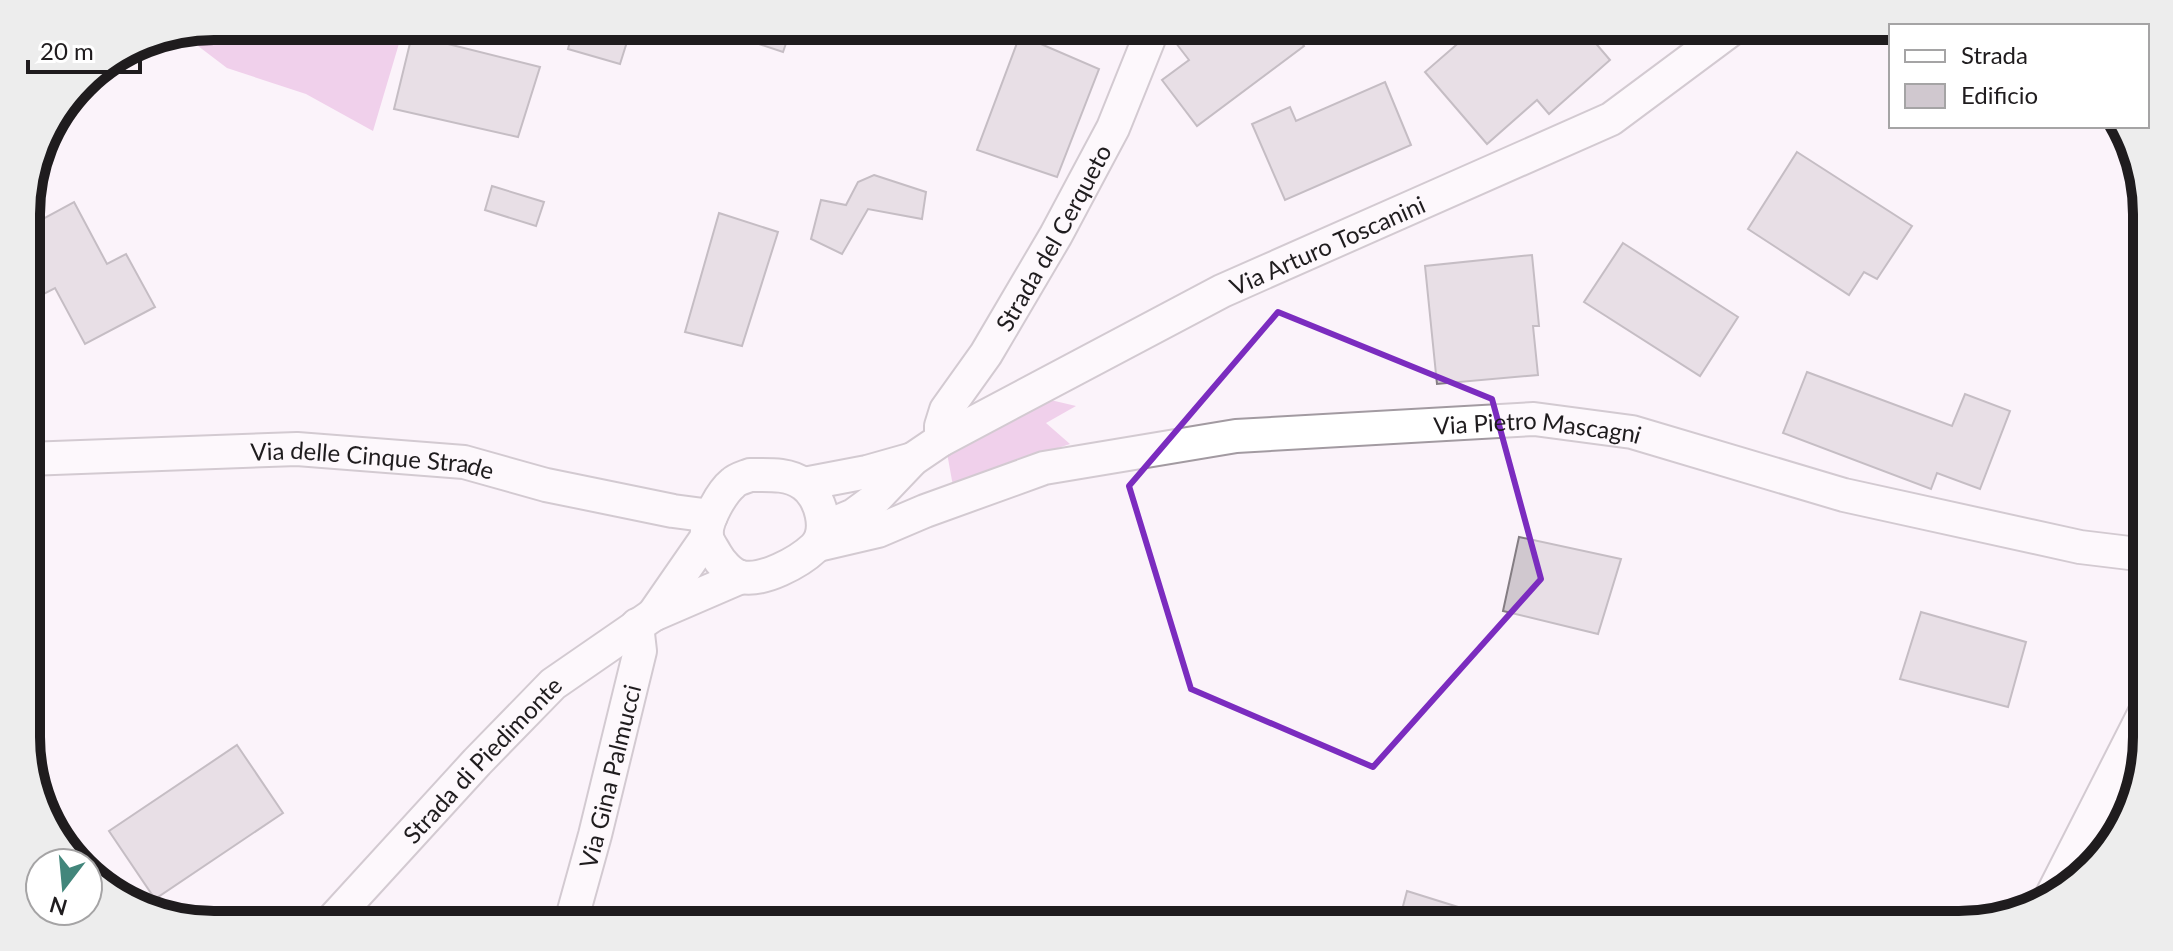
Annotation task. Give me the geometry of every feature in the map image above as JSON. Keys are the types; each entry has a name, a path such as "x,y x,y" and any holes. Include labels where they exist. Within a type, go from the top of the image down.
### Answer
{"street":[{"name":"Strada del Cerqueto","path":"941,440 946,410 986,354 1056,235 1113,128 1148,40"},
{"name":"Via Arturo Toscanini","path":"821,536 873,501 913,459 995,410 1222,291 1611,119 1717,40"},
{"name":"Via Pietro Mascagni","path":"821,536 878,531 1044,468 1236,436 1534,419 1632,432 1844,495 2080,547 2133,553"},
{"name":"Via delle Cinque Strade","path":"40,459 297,449 464,462 546,485 673,511 709,526"},
{"name":"Via Arturo Toscanini","path":"817,482 913,459"},
{"path":"750,475 781,475 817,482 821,536 801,560 759,576 741,577 720,563 709,526 718,501 733,482 750,475"},
{"name":"Via Pietro Mascagni","path":"817,482 886,508 925,511"},
{"name":"Strada di Piedimonte","path":"645,620 709,526"},
{"name":"Strada di Piedimonte","path":"341,911 553,684 645,620 741,577"},
{"name":"Via Gina Palmucci","path":"574,911 640,651 645,620"},
{"path":"2060,879 2133,736"}],"highlighted area":[{"path":"1278,312 1492,399 1541,579 1373,767 1191,689 1129,486"}],"shaded area":[{"path":"400,40 373,131 306,94 227,68 192,41"},
{"path":"1042,398 1076,406 1046,423 1070,444 953,486 947,453"}],"building":[{"path":"411,40 432,40 540,67 518,137 394,109"},
{"path":"570,40 628,40 620,64 568,49"},
{"path":"750,40 787,40 783,52"},
{"path":"1018,40 1032,40 1099,69 1057,177 977,150"},
{"path":"1174,40 1299,40 1304,46 1197,126 1162,80 1189,60"},
{"path":"1462,40 1593,40 1610,60 1549,114 1537,100 1487,144 1425,72"},
{"path":"1385,82 1411,145 1285,200 1252,124 1290,107 1296,121"},
{"path":"1797,152 1912,226 1877,279 1864,272 1849,295 1748,229"},
{"path":"874,175 926,192 922,219 868,209 842,254 811,239 821,200 846,205 858,182"},
{"path":"492,186 544,202 536,226 485,210"},
{"path":"74,202 107,264 126,254 155,307 85,344 55,288 40,296 40,220"},
{"path":"719,213 778,232 742,346 685,332"},
{"path":"1623,243 1738,317 1700,376 1584,302"},
{"path":"1532,255 1539,326 1533,326 1538,375 1437,384 1425,266"},
{"path":"1807,372 1952,426 1965,394 2010,411 1980,489 1937,473 1931,489 1783,433"},
{"path":"1519,537 1621,559 1598,634 1503,611"},
{"path":"1921,612 2026,642 2008,707 1900,679"},
{"path":"237,745 283,813 155,899 109,831"},
{"path":"1407,891 1471,911 1402,911"}]}
